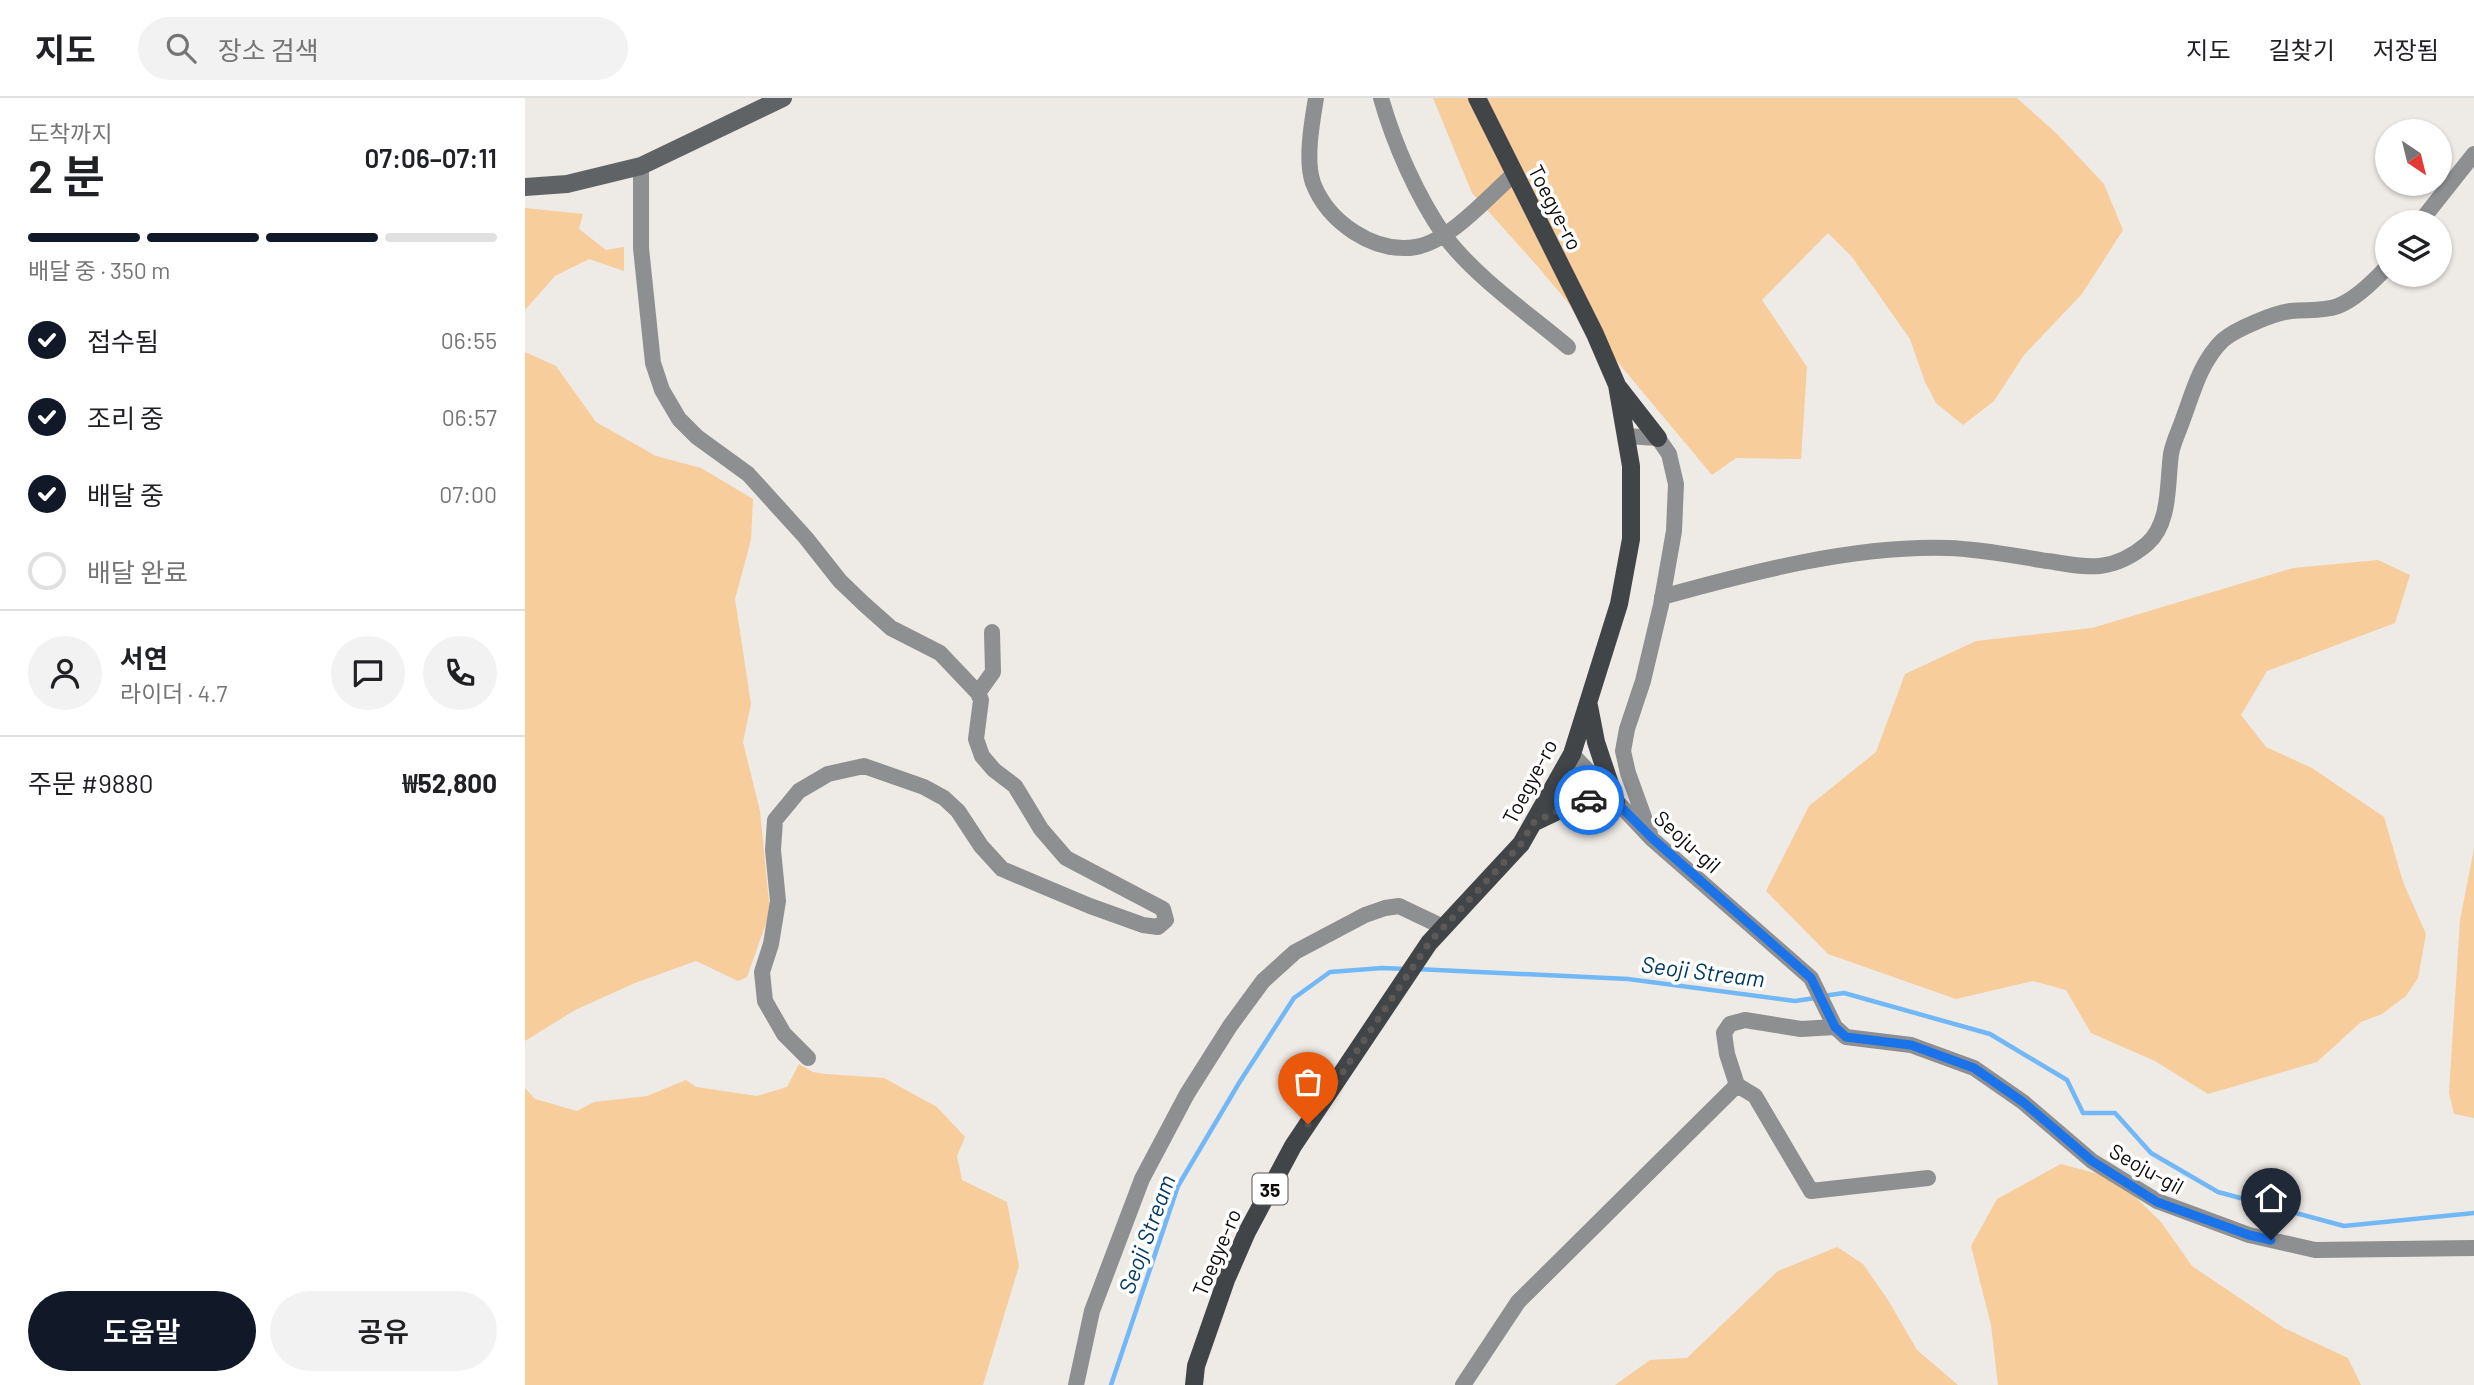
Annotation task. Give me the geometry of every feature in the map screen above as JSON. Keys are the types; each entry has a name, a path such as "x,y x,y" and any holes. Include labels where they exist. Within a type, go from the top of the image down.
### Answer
{"main road":[{"name":"Toegye-ro","path":"1194,1385 1201,1353 1226,1280 1247,1232 1293,1146 1429,943 1521,844 1571,754 1619,604 1631,539 1631,466 1617,385 1595,334 1477,98"},
{"path":"1617,385 1658,438"},
{"path":"1533,823 1580,800 1616,802 1596,742 1588,702"}],"street":[{"path":"525,187 567,184 641,166 783,98"},
{"path":"1316,98 1309,135 1313,182 1329,213 1360,236 1387,247 1416,247 1445,236 1514,174"},
{"path":"1381,98 1414,184 1445,236 1476,269 1568,347"},
{"path":"2430,210 2474,154"},
{"path":"641,166 641,248 653,363 662,390 679,419 697,437 748,474 806,538 840,581 864,604 891,628 940,653 978,692 981,700 976,739 982,756 994,770 1015,786 1041,829 1066,858 1163,909 1166,920 1158,927 1143,925 1002,869 981,846 958,811 944,798 925,787 864,766 828,774 799,791 775,820 773,850 778,901 771,944 762,972 765,1001 784,1034 809,1058"},
{"path":"1662,597 1724,580 1824,559 1900,549 1949,548 2069,565 2098,566 2116,562 2148,543 2158,531 2166,508 2172,451 2201,372 2212,352 2226,338 2276,315 2289,311 2339,306 2375,281"},
{"path":"1626,436 1658,438 1669,454 1676,484 1674,531 1662,597 1643,681 1627,729 1623,751 1628,773 1653,839"},
{"path":"978,692 993,672 992,632"},
{"name":"Seoju-gil","path":"1571,754 1653,839 1811,978 1833,1024 1846,1037 1911,1045 1974,1068 2023,1102 2092,1161 2157,1202 2249,1235 2315,1250 2474,1248"},
{"path":"1076,1385 1092,1311 1142,1179 1187,1094 1230,1026 1263,981 1295,951 1364,915 1385,908 1399,906 1443,927"},
{"path":"1833,1024 1801,1029 1745,1020 1730,1024 1724,1033 1727,1055 1737,1085 1755,1096 1811,1191 1928,1178"},
{"path":"1463,1385 1518,1302 1737,1085"}],"shaded area":[{"path":"1433,98 2017,98 2057,134 2104,184 2123,230 2082,294 2024,355 1994,401 1963,425 1936,403 1925,382 1910,339 1852,257 1828,233 1762,300 1807,367 1801,459 1736,458 1712,475 1539,268 1472,193"},
{"path":"525,208 583,214 579,229 606,250 624,247 624,271 589,259 555,276 525,310"},
{"path":"525,352 556,366 596,422 656,456 701,468 753,499 751,540 735,599 751,704 743,742 760,811 770,912 747,977 738,981 696,961 635,983 575,1010 525,1041"},
{"path":"2378,560 2410,575 2395,623 2267,671 2241,715 2266,747 2312,768 2384,817 2403,882 2426,934 2418,978 2406,996 2382,1014 2361,1022 2317,1062 2208,1094 2155,1061 2091,1033 2066,990 2033,981 1956,999 1828,954 1766,891 1809,806 1876,752 1905,674 1976,641 2092,628 2293,568"},
{"path":"2474,849 2474,1118 2454,1114 2449,1093 2460,920"},
{"path":"799,1064 813,1072 825,1074 884,1078 937,1107 965,1137 957,1156 962,1180 1007,1202 1019,1266 983,1385 525,1385 525,1088 535,1099 577,1111 594,1102 647,1096 686,1080 696,1087 757,1096 787,1087"},
{"path":"2061,1164 2117,1179 2161,1222 2192,1266 2284,1328 2348,1358 2361,1385 1998,1385 1991,1325 1971,1246 1997,1199"},
{"path":"1837,1247 1863,1264 1917,1350 1958,1385 1615,1385 1650,1360 1687,1358 1778,1271"}],"waterway":[{"name":"Seoji Stream","path":"1111,1385 1178,1186 1239,1083 1294,998 1330,972 1407,969"},
{"name":"Seoji Stream","path":"1416,969 1628,979 1795,1001 1815,998"},
{"name":"Seoji Stream","path":"1823,996 1844,993 1990,1034 2067,1080 2083,1113 2115,1113 2151,1153 2218,1192 2344,1226 2474,1213"}],"way so far":[{"path":"1308,1124 1429,943 1521,844 1533,823 1580,800 1589,800"}],"route":[{"path":"1589,800 1616,802 1653,839 1811,978 1835,1027 1846,1037 1911,1045 1974,1068 2023,1102 2092,1161 2157,1202 2249,1235 2271,1240"}]}
